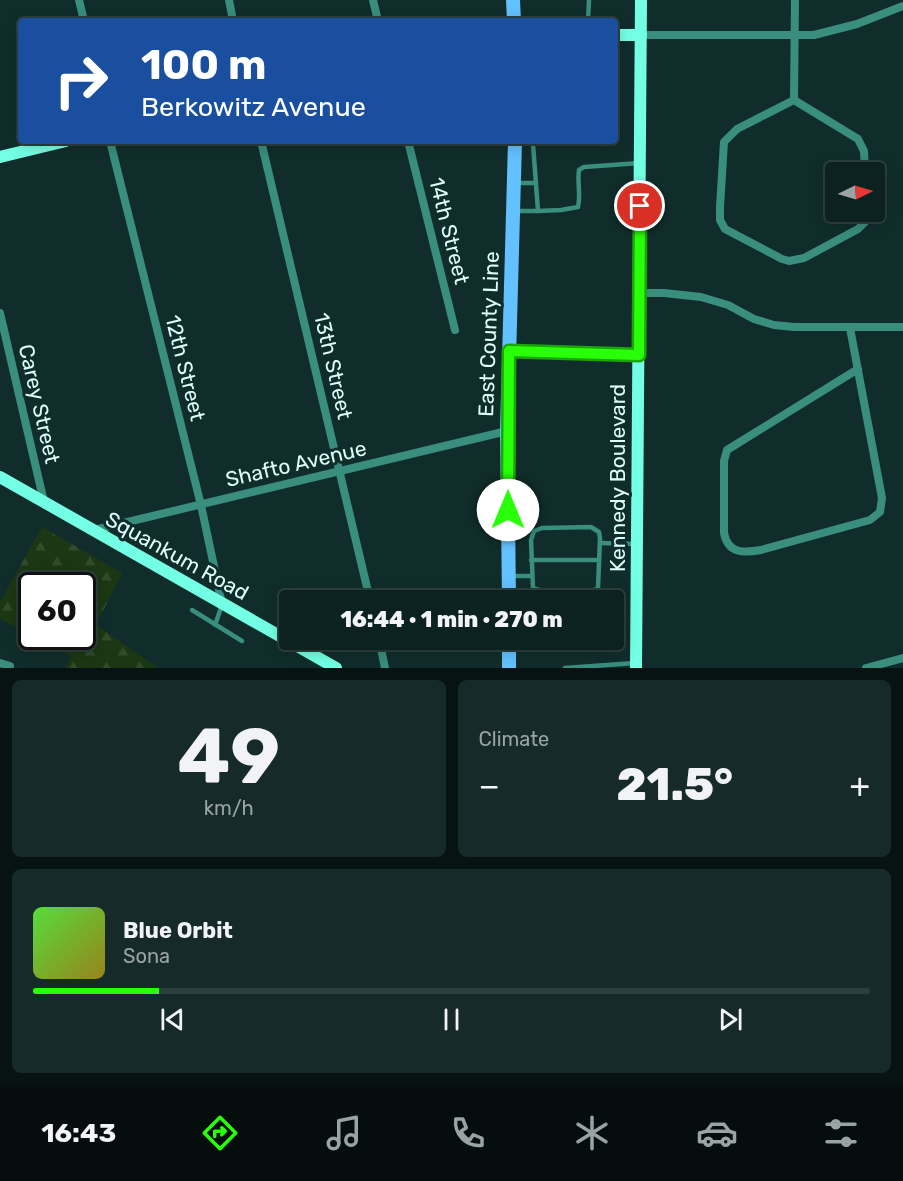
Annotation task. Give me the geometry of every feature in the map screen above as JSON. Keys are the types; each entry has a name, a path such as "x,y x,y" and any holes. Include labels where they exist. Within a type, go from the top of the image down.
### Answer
{"main road":[{"path":"513,0 514,18"},
{"name":"East County Line","path":"509,590 507,431 515,144"},
{"path":"509,650 509,668"}],"street":[{"path":"79,0 83,18"},
{"path":"229,0 232,18"},
{"path":"373,0 377,18"},
{"name":"Kennedy Boulevard","path":"636,666 641,0"},
{"path":"794,100 795,0"},
{"path":"618,35 814,35 832,32 902,8"},
{"path":"794,100 858,139 864,151 865,162"},
{"path":"794,100 737,129 724,142 720,220 726,230 782,259 795,260 804,258 858,229 865,222"},
{"path":"0,157 54,144"},
{"name":"12th Street","path":"111,144 201,505 222,604"},
{"name":"13th Street","path":"262,144 368,590"},
{"name":"14th Street","path":"409,144 455,330"},
{"path":"640,293 701,297 728,305 754,319 774,325 850,328 903,327"},
{"name":"Carey Street","path":"0,313 44,503"},
{"path":"850,328 858,369 882,498 880,512 870,520 762,550 745,553 734,550 725,540 724,533 724,461 727,450 858,369"},
{"path":"509,351 639,355"},
{"name":"Shafto Avenue","path":"92,531 507,431"},
{"name":"Squankum Road","path":"0,477 336,668"},
{"path":"381,650 385,668"},
{"path":"866,668 903,658"},
{"path":"0,663 10,666"}],"lane":[{"path":"588,0 588,18"},
{"path":"533,144 538,211"},
{"path":"514,211 561,210 578,207 579,170 584,167 640,163"},
{"path":"514,183 536,183"},
{"path":"591,527 599,532 600,543 600,584 595,591 536,590 533,588 532,535 537,528 591,527"},
{"path":"600,543 638,544"},
{"path":"531,560 599,560"},
{"path":"509,576 531,576"},
{"path":"215,625 222,604"},
{"path":"192,610 242,641"},
{"path":"566,668 636,666"}],"green space":[{"path":"42,527 122,573 96,625 96,572 18,572 18,628 0,619 0,602"},
{"path":"96,625 158,668 66,668 71,656 60,650 96,650"}],"route":[{"path":"508,510 509,351 639,355 640,206"}]}
